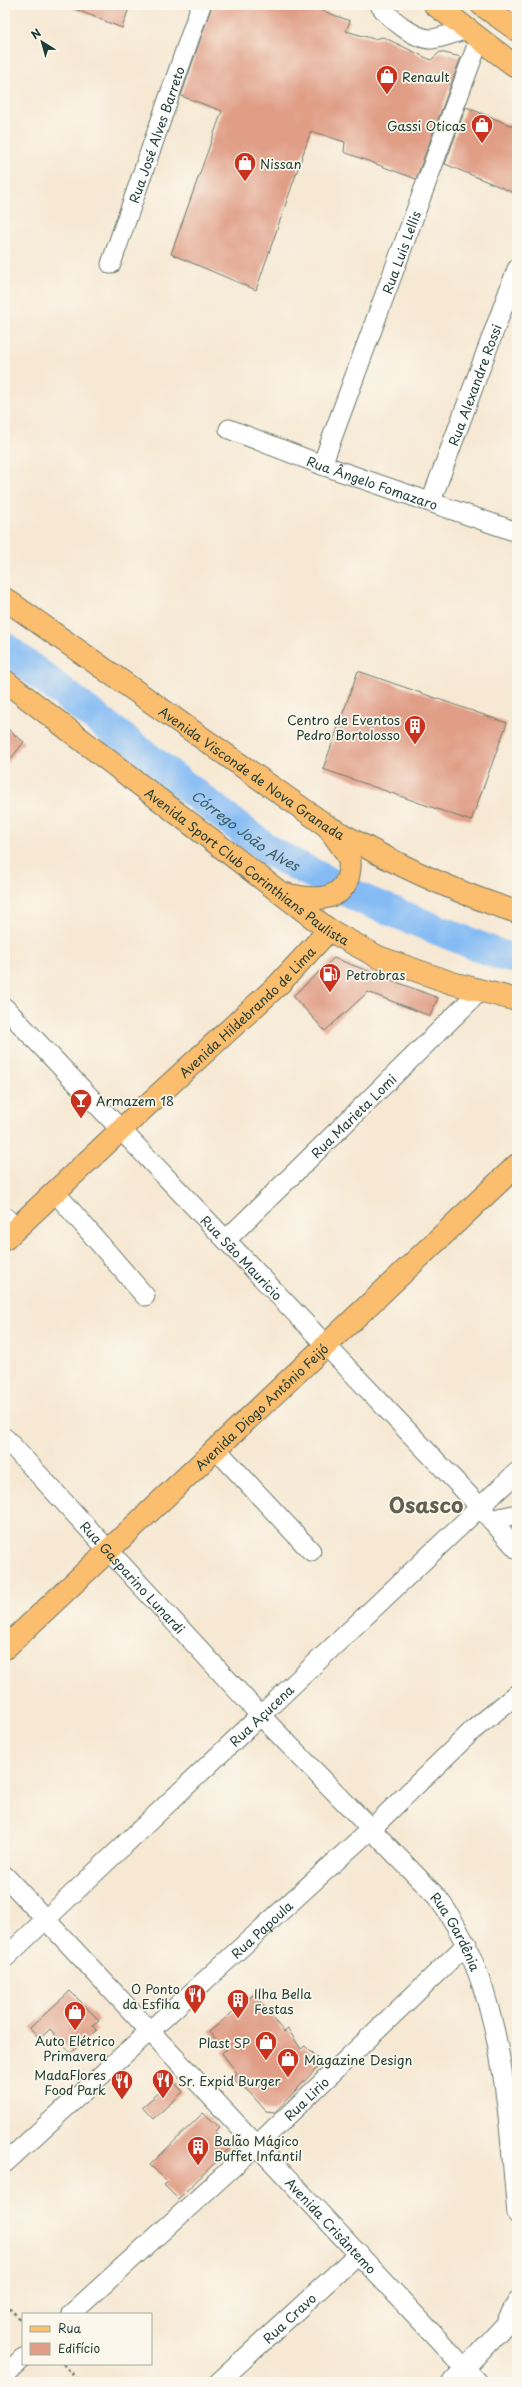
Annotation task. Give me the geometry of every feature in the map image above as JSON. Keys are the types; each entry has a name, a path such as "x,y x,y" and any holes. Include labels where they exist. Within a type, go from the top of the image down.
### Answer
{"main road":[{"path":"436,5 517,67"},
{"path":"482,5 517,30"},
{"name":"Avenida Visconde de Nova Granada","path":"5,599 332,834 470,897 517,912"},
{"name":"Avenida Sport Club Corinthians Paulista","path":"5,681 292,896 330,930 378,957 480,991 517,1000"},
{"path":"292,896 324,898 338,891 346,882 350,865 348,858 332,834"},
{"name":"Avenida Hildebrando de Lima","path":"9,1228 55,1192 280,984 330,930"},
{"name":"Avenida Diogo Antônio Feijó","path":"5,1648 517,1165"}],"street":[{"name":"Rua José Alves Barreto","path":"111,264 201,5"},
{"path":"380,5 389,17 408,30 430,39 473,34"},
{"name":"Rua Luis Lellis","path":"322,464 473,34"},
{"name":"Rua Alexandre Rossi","path":"431,501 517,269"},
{"name":"Rua Ângelo Fomazaro","path":"229,429 322,464 517,532"},
{"name":"Rua Marieta Lomi","path":"226,1240 480,991"},
{"name":"Rua São Mauricio","path":"5,1008 485,1513 517,1549"},
{"path":"55,1192 145,1296"},
{"name":"Rua Gasparino Lunardi","path":"5,1438 110,1550 261,1716"},
{"path":"216,1450 311,1551"},
{"name":"Rua Açucena","path":"5,1958 261,1716 485,1513 517,1472"},
{"path":"485,1513 517,1514"},
{"name":"Rua Papoula","path":"5,2163 370,1829 473,1730 517,1694"},
{"name":"Rua Gardênia","path":"261,1716 437,1897 453,1918 467,1944 485,1992 496,2042 507,2106 517,2214"},
{"name":"Avenida Crisântemo","path":"5,1876 359,2253 472,2376"},
{"name":"Rua Lirio","path":"72,2313 256,2145 467,1944"},
{"name":"Rua Cravo","path":"219,2382 359,2253"},
{"path":"452,2382 472,2376 506,2325 517,2301"},
{"path":"5,2375 22,2359"}],"path":[{"path":"5,2304 22,2321"},
{"path":"64,2365 80,2382"}],"building":[{"path":"65,5 130,5 122,28"},
{"name":"Nissan","path":"212,5 307,5 350,21 346,31 374,39 383,37 431,60 440,52 461,57 416,179 344,152 345,142 311,131 256,290 171,254 222,111 181,96"},
{"name":"Gassi Oticas","path":"466,107 517,128 517,194 445,164"},
{"name":"Centro de Eventos Pedro Bortolosso","path":"358,671 507,723 471,821 323,769"},
{"path":"5,727 24,742 5,766"},
{"name":"Petrobras","path":"334,958 438,998 430,1016 368,992 325,1031 293,996"},
{"path":"70,1991 99,2020 93,2025 97,2030 71,2053 50,2029 40,2039 30,2028"},
{"path":"254,1994 284,2032 288,2029 301,2049 305,2046 322,2063 275,2112 266,2111 249,2092 232,2078 237,2073 222,2053 226,2049 209,2032"},
{"name":"Sr. Expid Burger","path":"173,2081 183,2092 153,2119 142,2107"},
{"path":"203,2113 220,2127 215,2132 230,2148 178,2199 164,2185 168,2182 150,2165"}],"waterway":[{"name":"Córrego João Alves","path":"5,648 271,852 364,900 500,955 517,959"}],"place":[{"name":"Renault","path":"387,96"},
{"name":"Gassi Oticas","path":"482,144"},
{"name":"Nissan","path":"245,182"},
{"name":"Centro de Eventos Pedro Bortolosso","path":"415,746"},
{"name":"Petrobras","path":"330,994"},
{"name":"Armazem 18","path":"81,1120"},
{"name":"O Ponto da Esfiha","path":"195,2014"},
{"name":"Ilha Bella Festas","path":"238,2020"},
{"name":"Auto Elétrico Primavera","path":"75,2032"},
{"name":"Plast SP","path":"266,2062"},
{"name":"Magazine Design","path":"288,2078"},
{"name":"MadaFlores Food Park","path":"122,2100"},
{"name":"Sr. Expid Burger","path":"163,2100"},
{"name":"Balão Mágico Buffet Infantil","path":"198,2166"}],"district":[{"name":"Osasco","path":"426,1504"}]}
